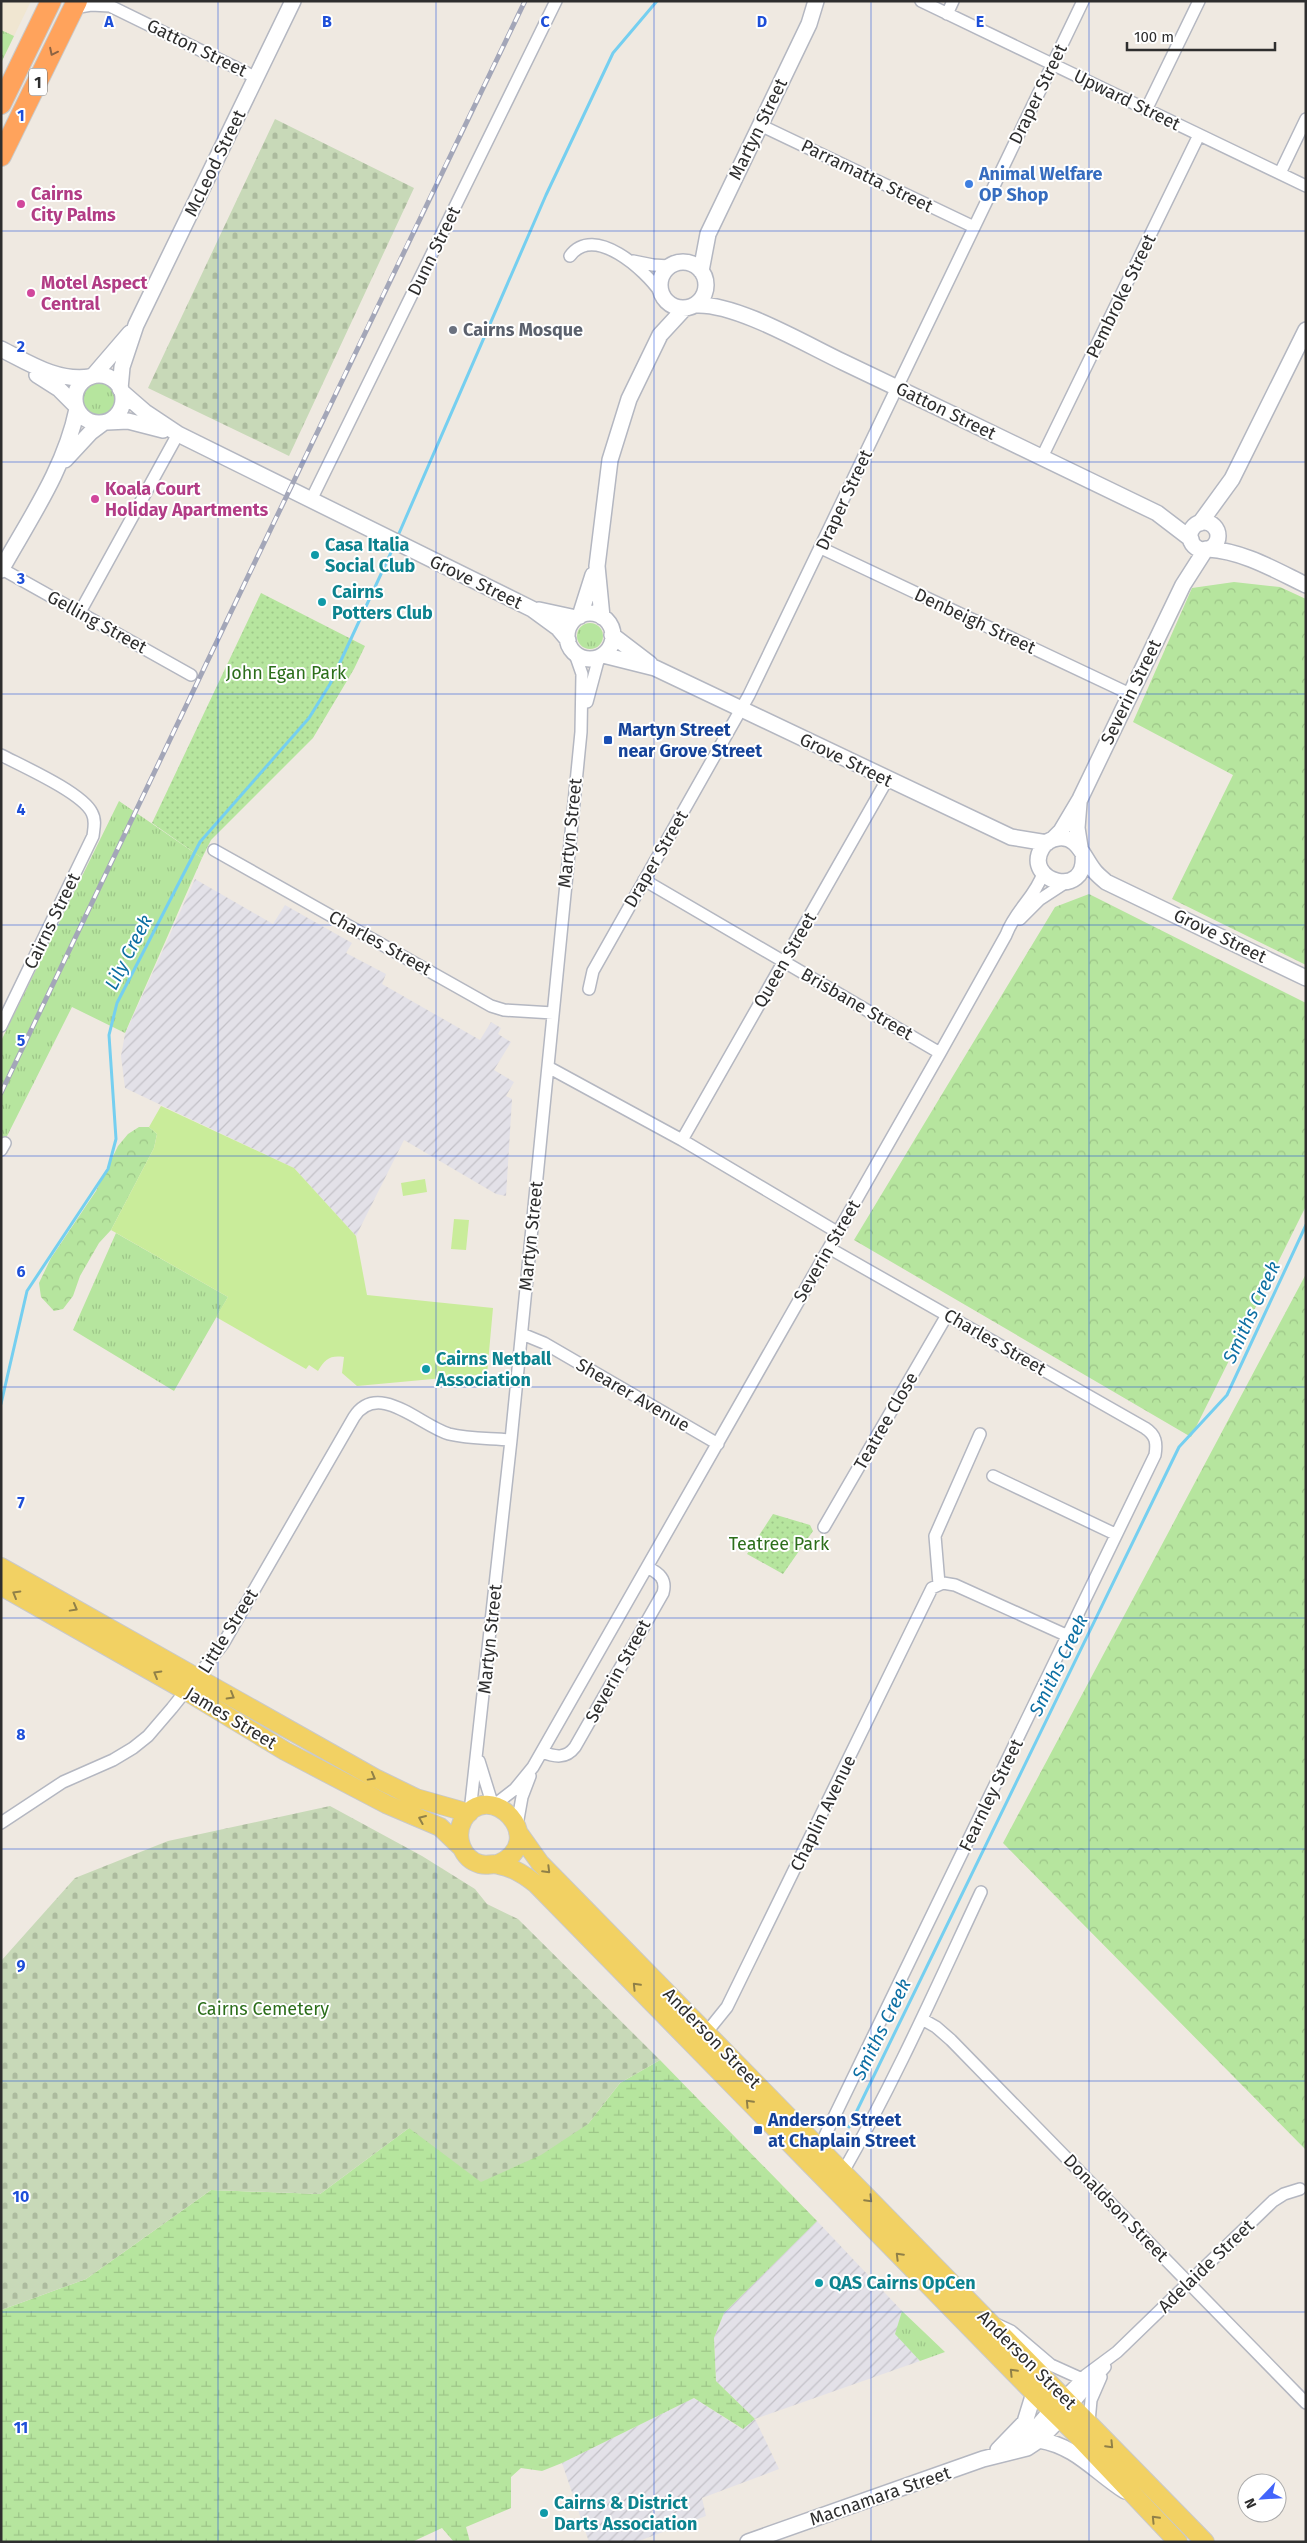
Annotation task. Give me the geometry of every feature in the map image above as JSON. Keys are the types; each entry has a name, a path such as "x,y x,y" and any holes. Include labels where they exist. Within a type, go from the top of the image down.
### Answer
{"highway":[{"name":"1","path":"1,104 51,1"},
{"name":"1","path":"1,156 76,5"}],"main road":[{"name":"James Street","path":"1,1567 393,1788 424,1801 470,1812"},
{"name":"James Street","path":"1,1586 186,1691 285,1751 386,1804 440,1827 461,1847"},
{"path":"493,1806 507,1812 518,1828 515,1850 506,1860 498,1864 486,1865 476,1862 467,1856 461,1847 459,1831 463,1821 470,1812 480,1807 493,1806"},
{"name":"Anderson Street","path":"518,1828 533,1856 1205,2542"},
{"name":"Anderson Street","path":"498,1864 522,1874 536,1884 1178,2542"}],"street":[{"name":"McLeod Street","path":"121,391 122,368 136,325 293,1"},
{"name":"Dunn Street","path":"312,500 556,1"},
{"name":"Martyn Street","path":"673,264 690,254 708,234 809,24 816,1"},
{"name":"Martyn Street","path":"809,24 826,1"},
{"name":"Upward Street","path":"921,1 1306,186"},
{"path":"947,14 953,1"},
{"name":"Draper Street","path":"589,989 593,971 741,709 821,548 1083,1"},
{"path":"1146,110 1199,1"},
{"name":"Gatton Street","path":"76,5 108,4 257,78"},
{"path":"1280,173 1306,119"},
{"name":"Parramatta Street","path":"760,125 974,227"},
{"name":"Pembroke Street","path":"1042,457 1200,135"},
{"name":"Martyn Street","path":"704,276 708,234"},
{"path":"570,256 580,247 590,245 599,246 629,260 653,266 690,263 704,276 705,295 660,335"},
{"path":"629,260 650,277 672,306 690,307"},
{"path":"602,617 597,566 610,460 629,399 660,335 664,310 661,278 673,264"},
{"name":"Gatton Street","path":"704,276 735,311"},
{"name":"Gatton Street","path":"690,307 718,306 735,311 1157,513 1191,540"},
{"name":"McLeod Street","path":"92,376 136,325"},
{"path":"1207,549 1216,542 1216,529 1232,479 1306,330"},
{"path":"1,349 54,374 75,378 92,376 109,378 121,391 122,404 119,412 83,439 58,468"},
{"path":"1,359 54,385 87,420 105,422"},
{"path":"1,570 58,468 72,429 76,407 75,393 78,386 92,376"},
{"name":"Grove Street","path":"121,391 145,412 178,434 532,609 558,628 568,640"},
{"name":"Grove Street","path":"105,422 136,422 178,434"},
{"path":"80,612 178,434"},
{"path":"1232,479 1192,530 1191,540 1197,548 1220,550 1256,561 1306,584"},
{"name":"Gatton Street","path":"1157,513 1199,523"},
{"path":"1199,523 1208,523 1256,561"},
{"name":"Severin Street","path":"1182,586 1191,540"},
{"name":"Denbeigh Street","path":"821,548 1130,694"},
{"name":"Severin Street","path":"1050,841 1061,831 1080,799 1182,586 1207,549"},
{"path":"578,617 595,614 602,617 610,626 612,635 611,646 601,656 585,658 575,654 568,640 569,628 578,617 597,566"},
{"name":"Gelling Street","path":"1,570 191,675"},
{"name":"Grove Street","path":"532,609 578,617"},
{"name":"Grove Street","path":"612,635 655,668 887,780 1012,837 1050,841"},
{"name":"Martyn Street","path":"470,1812 478,1755 522,1334 582,718 582,674 575,654"},
{"name":"Grove Street","path":"601,656 655,668"},
{"name":"Martyn Street","path":"582,718 601,656"},
{"name":"Cairns Street","path":"1,755 82,799 93,814 93,836 1,1026"},
{"name":"Queen Street","path":"682,1140 887,780"},
{"name":"Severin Street","path":"1080,799 1077,828 1081,851"},
{"name":"Grove Street","path":"1012,837 1041,870"},
{"path":"1068,839 1081,851 1082,869 1068,881 1050,880 1041,870 1039,855 1050,841 1068,839"},
{"name":"Charles Street","path":"214,850 491,1006 504,1010 553,1013"},
{"name":"Grove Street","path":"1081,851 1094,871 1106,882 1306,978"},
{"name":"Severin Street","path":"518,1828 522,1797 542,1752 940,1052 1006,935 1011,921 1038,886 1041,870"},
{"name":"Brisbane Street","path":"644,880 940,1052"},
{"name":"Grove Street","path":"1068,881 1106,882"},
{"name":"Severin Street","path":"1006,935 1029,908 1068,881"},
{"path":"548,1067 682,1140 838,1232"},
{"name":"Charles Street","path":"829,1248 1145,1428 1153,1434 1156,1441"},
{"name":"Teatree Close","path":"824,1527 947,1315"},
{"name":"Shearer Avenue","path":"522,1334 544,1343 718,1444"},
{"name":"Little Street","path":"1,1823 58,1784 113,1760 137,1745 154,1730 199,1678 223,1644 354,1417 362,1408 375,1403 390,1404 438,1430 451,1434 511,1440"},
{"path":"980,1434 935,1536 944,1583 1068,1636"},
{"name":"Fearnley Street","path":"819,2148 1068,1636 1115,1534 1155,1455 1156,1441"},
{"path":"993,1476 1115,1534"},
{"name":"Severin Street","path":"542,1752 552,1756 562,1756 569,1754 575,1747 665,1587 661,1576 647,1567"},
{"name":"Chaplin Avenue","path":"694,2046 707,2033 727,2007 930,1592 944,1583"},
{"name":"Martyn Street","path":"478,1755 493,1806"},
{"name":"Severin Street","path":"493,1806 515,1789 534,1767"},
{"path":"843,2172 922,2019 981,1892"},
{"name":"Donaldson Street","path":"922,2019 936,2027 951,2040 1306,2403"},
{"name":"Adelaide Street","path":"1068,2401 1082,2379 1117,2352 1273,2201 1284,2194 1300,2189"},
{"path":"988,2320 1011,2331 1050,2365 1082,2379"},
{"name":"Adelaide Street","path":"1068,2401 1104,2368 1117,2352"},
{"name":"Adelaide Street","path":"1088,2422 1091,2400 1104,2368"},
{"path":"998,2450 1025,2422 1034,2394"},
{"name":"Macnamara Street","path":"748,2542 983,2459 1022,2450 1039,2440 1068,2401"},
{"name":"Macnamara Street","path":"983,2459 1031,2434 1056,2415"},
{"path":"1039,2440 1055,2443 1087,2460 1105,2479 1132,2496"}],"shaded area":[{"path":"1,1 31,1 1,63"},
{"path":"195,879 273,924 285,905 352,943 346,953 386,974 382,984 480,1040 491,1022 501,1028 498,1034 511,1042 494,1070 514,1082 506,1096 512,1099 506,1196 496,1194 404,1140 356,1236 294,1168 125,1088 121,1056 125,1034"},
{"path":"817,2221 902,2311 896,2334 920,2361 755,2419 716,2381 714,2338 724,2313"},
{"path":"694,2398 742,2429 755,2419 779,2469 702,2498 706,2516 636,2542 589,2542 562,2463"}],"green space":[{"path":"1,30 14,36 1,63"},
{"path":"275,119 414,188 289,456 148,388"},
{"path":"99,382 106,383 111,387 115,392 115,406 111,411 106,415 99,416 92,415 87,411 83,406 82,399 83,392 87,387 92,383"},
{"path":"1234,582 1280,587 1306,599 1306,965 1172,899 1233,775 1133,722 1192,588"},
{"name":"John Egan Park","path":"261,593 365,646 354,669 313,738 211,840 202,858 152,823"},
{"path":"590,623 599,627 603,636 599,645 590,649 581,645 577,636 581,627"},
{"path":"119,801 202,858 125,1033 72,1007 1,1148 1,1041"},
{"path":"1089,894 1306,1003 1306,1206 1191,1437 854,1240 1055,907"},
{"path":"161,1106 294,1168 356,1236 367,1295 493,1308 487,1374 357,1386 342,1373 344,1357 328,1359 318,1371 309,1365 306,1369 216,1317 228,1297 111,1230 154,1148 157,1134 149,1127"},
{"path":"139,1127 149,1127 157,1134 154,1148 111,1230 99,1243 80,1276 73,1296 63,1309 54,1311 41,1297 39,1283 51,1258 96,1191 118,1146 128,1134"},
{"path":"425,1179 427,1192 403,1196 401,1183"},
{"path":"454,1219 469,1220 466,1250 451,1249"},
{"path":"116,1233 228,1297 174,1391 73,1330"},
{"path":"1306,1274 1306,2150 1003,1843"},
{"name":"Teatree Park","path":"773,1514 810,1525 813,1531 783,1574 747,1554"},
{"name":"Cairns Cemetery","path":"330,1806 422,1856 475,1889 487,1904 518,1919 660,2060 620,2083 588,2124 541,2155 481,2182 409,2128 320,2194 211,2190 86,2279 1,2310 1,1961 75,1878 168,1841"},
{"path":"660,2060 817,2221 724,2313 714,2338 716,2381 755,2419 743,2429 694,2398 562,2463 542,2471 521,2468 511,2477 511,2508 466,2527 470,2542 454,2542 442,2528 412,2542 1,2542 1,2310 86,2279 211,2190 320,2194 409,2128 588,2124 620,2083"},
{"path":"902,2311 945,2352 920,2361 895,2334"}],"waterway":[{"path":"397,538 546,195 613,53 657,1"},
{"name":"Lily Creek","path":"1,1404 27,1291 108,1169 116,1139 109,1035 117,1003 200,842 309,718 330,684 394,546"},
{"name":"Smiths Creek","path":"849,2127 1179,1447 1227,1395 1306,1225"}],"railway":[{"path":"1,1093 525,1"}],"place":[{"name":"Animal Welfare OP Shop","path":"969,184"},
{"name":"Cairns City Palms","path":"21,204"},
{"name":"Motel Aspect Central","path":"31,293"},
{"name":"Cairns Mosque","path":"453,330"},
{"name":"Koala Court Holiday Apartments","path":"95,499"},
{"name":"Casa Italia Social Club","path":"315,555"},
{"name":"Cairns Potters Club","path":"322,602"},
{"name":"Martyn Street near Grove Street","path":"608,740"},
{"name":"Cairns Netball Association","path":"426,1369"},
{"name":"Anderson Street at Chaplain Street","path":"758,2130"},
{"name":"QAS Cairns OpCen","path":"819,2283"},
{"name":"Cairns & District Darts Association","path":"544,2513"}]}
